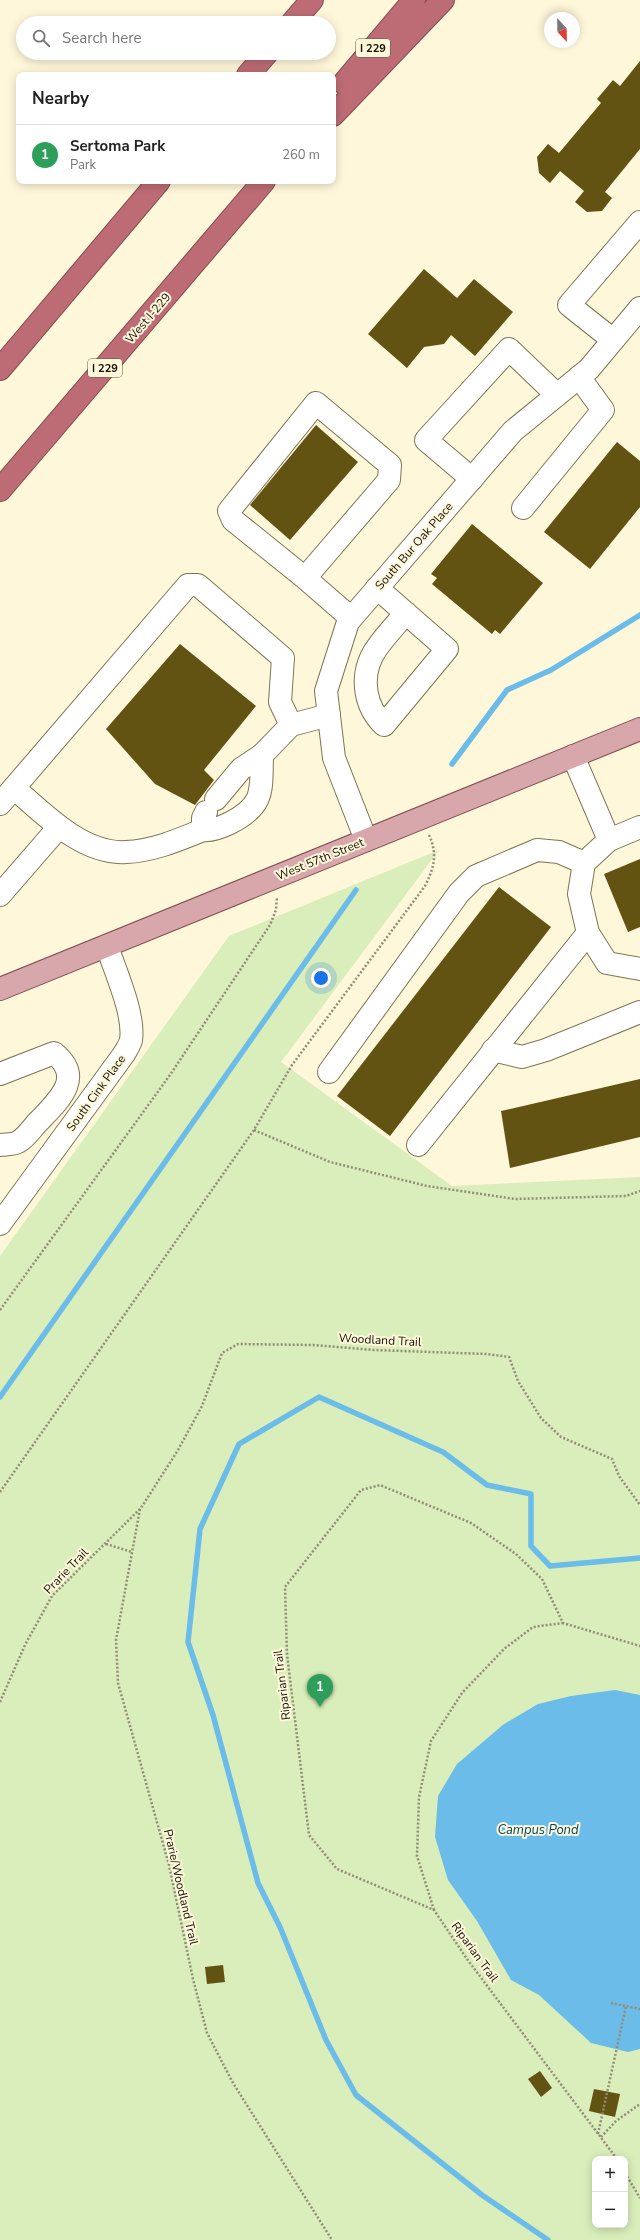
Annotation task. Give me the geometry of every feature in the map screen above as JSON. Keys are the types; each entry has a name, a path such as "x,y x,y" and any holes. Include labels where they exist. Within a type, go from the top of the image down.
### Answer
{"highway":[{"path":"299,16 311,0"},
{"name":"I 229","path":"336,93 414,0"},
{"path":"336,112 443,0"},
{"path":"251,72 261,60"},
{"path":"0,369 156,184"},
{"name":"West I-229","path":"0,490 210,247 262,184"},
{"path":"210,247 268,184"}],"main road":[{"name":"West 57th Street","path":"0,989 640,729"}],"street":[{"path":"613,340 569,305 640,222"},
{"name":"South Bur Oak Place","path":"366,840 334,758 326,691 351,618 513,431 589,369 640,308"},
{"path":"472,479 426,440 509,349 557,395"},
{"path":"523,508 603,410 579,377"},
{"path":"305,578 389,480 390,464 316,403 229,511 233,520 305,578 351,618"},
{"path":"0,804 188,585 198,584 283,658 280,702 291,725"},
{"path":"377,588 406,613 447,649 384,726 374,715 368,700 365,686 368,667 373,654 406,613"},
{"path":"14,788 58,827 85,843 125,853 162,845 208,814 241,769 262,755 291,725 329,715"},
{"path":"208,814 227,824 246,815 258,801 261,787 262,755"},
{"path":"573,756 609,840"},
{"path":"0,894 58,827"},
{"path":"640,827 609,840 584,863 579,894 588,933 607,963 640,968"},
{"path":"329,1072 459,893 476,876 537,850 559,852 584,863"},
{"path":"418,1145 588,933"},
{"name":"South Cink Place","path":"0,1224 124,1054 130,1042 132,1032 128,1011 107,946"},
{"path":"493,1050 522,1056 546,1050 640,1012"},
{"path":"0,1074 54,1053 64,1062 69,1073 68,1084 55,1104 18,1142 0,1145"}],"path":[{"path":"0,1492 254,1130 292,1065 425,886 433,869 435,852 422,818"},
{"path":"0,1310 170,1076 270,925 276,910 275,878"},
{"path":"254,1130 330,1162 427,1186 515,1199 626,1196 640,1192"},
{"name":"Woodland Trail","path":"140,1508 178,1450 202,1406 222,1353 238,1344 313,1345 374,1350 487,1354 509,1357 518,1381 541,1418 561,1437 612,1459 619,1476 640,1505"},
{"name":"Riparian Trail","path":"563,1623 542,1579 516,1554 471,1523 380,1485 361,1490 285,1587 287,1654 309,1835 338,1869 434,1910 467,1959 615,2156"},
{"name":"Prarie Trail","path":"0,1702 25,1645 52,1596 106,1544 140,1508"},
{"name":"Prarie/Woodland Trail","path":"140,1508 116,1640 118,1682 169,1865 182,1935 207,2033 233,2083 332,2240"},
{"path":"106,1544 132,1552"},
{"path":"434,1910 417,1856 419,1796 432,1741 462,1693 504,1649 533,1627 563,1623 640,1646"},
{"path":"611,2003 640,2009"},
{"path":"598,2134 626,2006"},
{"path":"600,2137 616,2121 640,2104"},
{"path":"628,2178 640,2198"}],"green space":[{"path":"439,850 281,1062 452,1186 640,1177 640,2240 0,2240 0,1256 229,936"}],"water":[{"name":"Campus Pond","path":"615,1690 640,1695 640,2049 628,2052 591,2043 539,1995 511,1980 477,1921 448,1880 435,1837 438,1796 457,1764 504,1724 538,1704 571,1696"}],"building":[{"path":"640,61 640,149 605,192 612,198 602,211 587,212 575,202 584,191 560,171 550,183 539,173 537,157 548,144 559,153 601,103 597,99 613,80 620,86"},
{"path":"424,269 457,298 474,279 513,312 475,356 451,335 444,344 424,347 407,368 368,334"},
{"path":"316,425 358,462 290,540 250,505"},
{"path":"617,442 640,461 640,507 590,569 544,532"},
{"path":"472,524 543,583 500,634 495,630 492,634 432,584 437,578 431,574"},
{"path":"180,644 256,706 204,770 214,780 195,805 155,784 106,729"},
{"path":"640,859 640,927 628,932 604,874"},
{"path":"499,887 551,927 390,1136 337,1096"},
{"path":"640,1079 640,1137 510,1168 501,1111"},
{"path":"223,1965 225,1982 207,1984 205,1967"},
{"path":"540,2071 552,2088 541,2097 528,2079"},
{"path":"594,2089 620,2094 615,2117 589,2111"}],"waterway":[{"path":"452,764 507,690 551,670 640,615"},
{"path":"0,1397 356,890"},
{"path":"548,2240 482,2195 356,2095 326,2040 280,1927 258,1883 213,1715 188,1642 200,1529 239,1444 319,1397 443,1452 487,1485 531,1494 531,1546 550,1566 640,1558"}],"place":[{"name":"Sertoma Park","path":"320,1707"}]}
